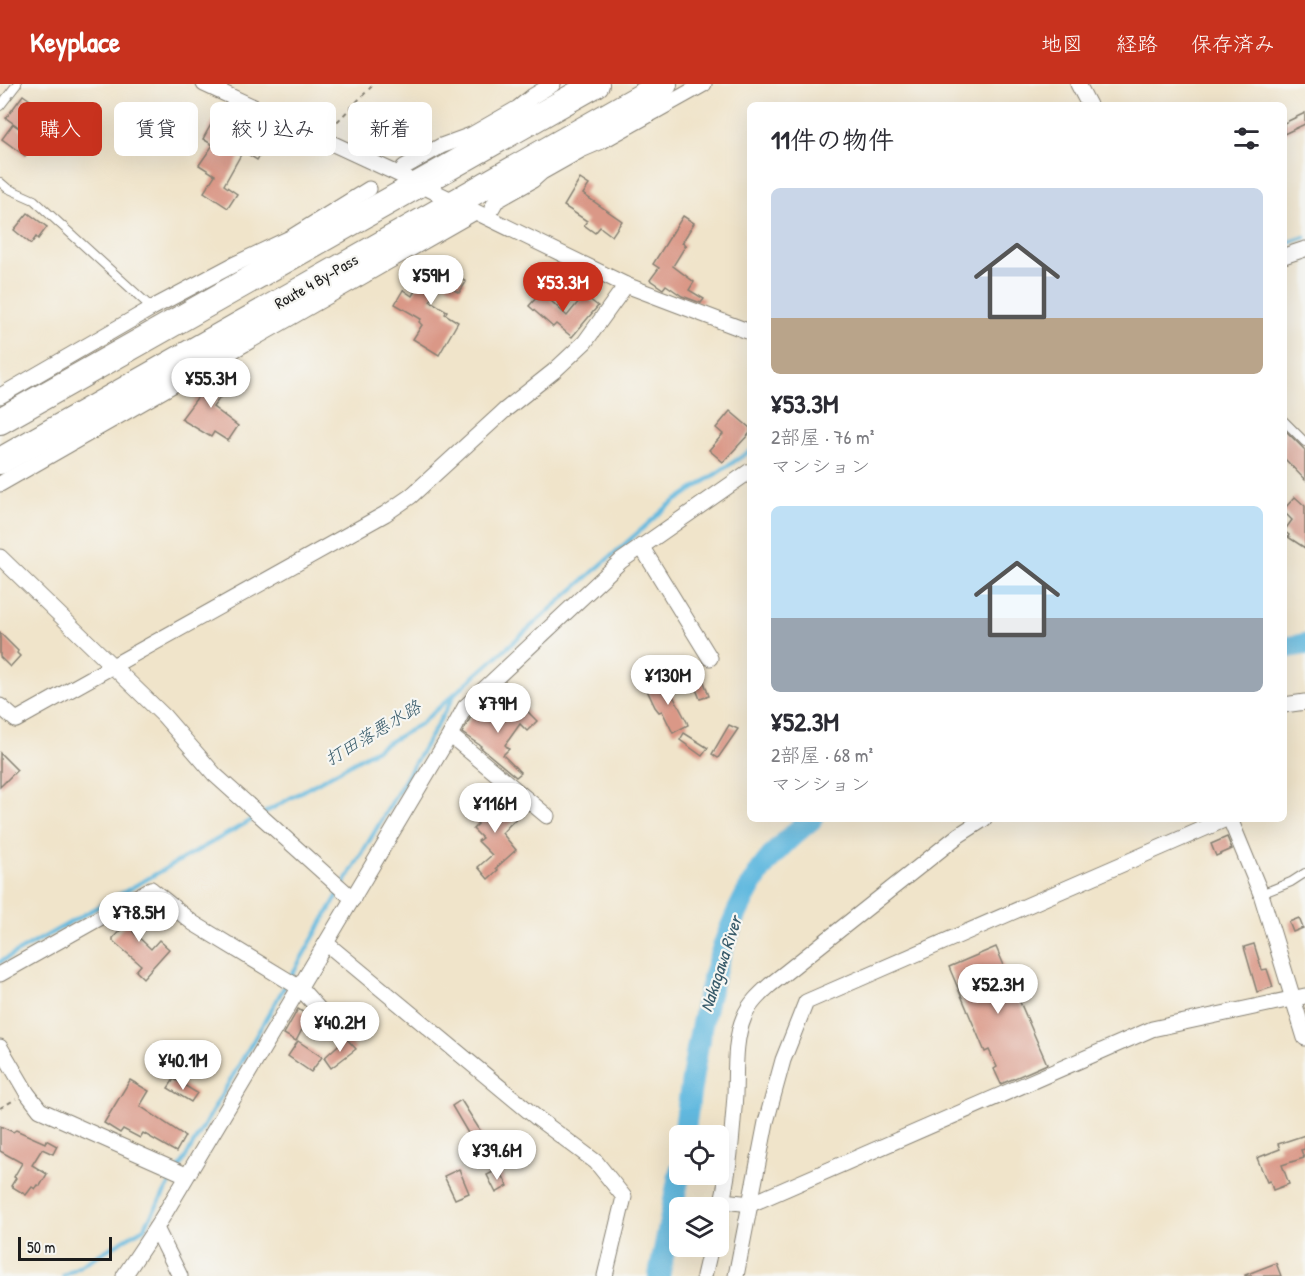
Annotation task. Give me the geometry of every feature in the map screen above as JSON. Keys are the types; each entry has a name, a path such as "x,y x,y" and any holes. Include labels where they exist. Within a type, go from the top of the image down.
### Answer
{"highway":[{"name":"Route 4 By-Pass","path":"0,421 411,176 497,130 596,84"},
{"name":"Route 4 By-Pass","path":"0,461 464,207 555,155 664,84"}],"street":[{"path":"204,84 242,102"},
{"path":"497,130 518,108 553,84"},
{"path":"492,208 496,201 533,180 555,155 581,150 602,141 704,84"},
{"path":"1078,84 1087,102"},
{"path":"336,146 411,176 464,207 626,285 747,331"},
{"path":"0,396 152,308 307,239 339,206 369,189"},
{"path":"0,484 464,207"},
{"path":"1287,255 1305,249"},
{"path":"0,706 16,720 385,514 411,496 504,410 554,371 577,349 626,285"},
{"path":"124,1276 156,1228 300,988 465,707 621,561 747,473"},
{"path":"641,546 710,658"},
{"path":"0,557 164,716 215,775 353,899"},
{"path":"1287,705 1305,702"},
{"path":"450,735 547,816"},
{"path":"724,1197 733,1123 738,1040 744,1016 755,999 959,835 979,822"},
{"path":"736,1276 766,1122 783,1060 806,1002 1221,822"},
{"path":"1229,822 1261,894 1299,997 1305,1038"},
{"path":"0,974 151,889 193,923 300,988 325,1017"},
{"path":"326,943 537,1118 596,1162 624,1197 605,1276"},
{"path":"729,1202 751,1204 1152,1029 1299,997"},
{"path":"0,1047 27,1093 40,1110 186,1175"},
{"path":"156,1228 180,1276"},
{"path":"704,1276 708,1257"}],"lane":[{"path":"0,106 17,84"},
{"path":"0,182 7,188 34,200 152,308"},
{"path":"1287,424 1305,442"},
{"path":"1261,894 1291,882 1305,873"}],"path":[{"path":"336,123 374,84"},
{"path":"0,1108 27,1093"}],"building":[{"path":"23,95 33,102 18,102 18,127 6,118"},
{"path":"1305,113 1305,124 1287,133 1287,122"},
{"path":"13,124 18,127 18,151 2,139"},
{"path":"210,126 210,143 203,139"},
{"path":"210,149 210,156 240,156 224,185 237,194 228,208 204,192 215,175 199,165"},
{"path":"580,179 589,185 583,194 622,221 612,236 600,227 595,233 584,225 587,221 564,206"},
{"path":"28,213 47,227 31,244 14,230"},
{"path":"683,216 694,223 682,243 686,245 673,266 694,282 689,290 704,299 701,303 682,296 666,285 663,289 650,280 659,268 653,264"},
{"path":"422,260 431,265 432,263 439,267 441,265 466,282 459,293 442,282 430,301 447,311 445,314 458,322 439,355 413,339 422,325 419,322 421,319 395,304 403,290 412,296 424,276 416,270"},
{"path":"544,289 553,297 550,300 567,316 584,295 598,306 572,337 556,324 553,327 529,306"},
{"path":"225,366 232,373 221,384 227,388 213,407 238,426 228,441 214,432 211,437 181,419 212,378"},
{"path":"730,411 747,425 747,436 723,462 709,450 723,434 716,428"},
{"path":"1287,432 1305,450 1305,480 1287,461"},
{"path":"1295,497 1305,506 1305,548 1288,537 1287,527 1292,520 1287,515 1287,506"},
{"path":"0,633 20,656 10,667 0,657"},
{"path":"702,676 709,696 700,699 692,679"},
{"path":"665,681 688,725 673,733 662,711 659,712 655,707 647,690"},
{"path":"521,705 537,721 527,731 520,724 505,745 509,749 503,755 521,773 516,777 481,746 462,733 477,709 498,723 502,718 505,720"},
{"path":"729,725 738,729 718,758 712,754"},
{"path":"684,733 708,748 702,756 680,740"},
{"path":"0,753 17,770 0,787"},
{"path":"497,794 519,815 502,833 516,850 496,868 498,870 488,879 478,867 492,855 478,841 482,838 473,829 478,824 474,820"},
{"path":"1227,837 1232,849 1216,856 1211,844"},
{"path":"143,905 151,912 133,932 151,949 159,940 169,949 143,978 136,971 141,965 113,941 113,938 126,924 124,922"},
{"path":"1299,918 1303,928 1293,932 1289,922"},
{"path":"1254,944 1262,970 1267,969 1273,987 1257,992 1244,947"},
{"path":"996,947 1047,1064 1001,1084 994,1069 997,1067 989,1050 985,1052 949,967"},
{"path":"298,1009 309,1016 296,1041 284,1034"},
{"path":"346,1038 356,1049 331,1068 324,1058"},
{"path":"298,1041 322,1057 311,1072 288,1056"},
{"path":"174,1079 197,1093 191,1102 168,1088"},
{"path":"130,1080 149,1091 140,1106 185,1136 176,1152 143,1133 140,1138 123,1129 120,1133 104,1123"},
{"path":"461,1100 488,1143 481,1146 483,1151 466,1159 460,1145 472,1140 452,1106"},
{"path":"0,1126 13,1132 16,1130 45,1143 46,1140 57,1146 53,1154 42,1149 32,1165 47,1174 40,1186 38,1185 35,1189 32,1187 26,1195 11,1186 22,1163 0,1151"},
{"path":"1305,1135 1305,1149 1301,1150 1304,1158 1282,1165 1289,1184 1273,1190 1257,1158 1280,1149 1278,1144"},
{"path":"459,1169 469,1193 455,1199 444,1176"},
{"path":"499,1169 508,1186 496,1193 487,1175"},
{"path":"1276,1263 1281,1276 1245,1276 1245,1275"}],"waterway":[{"name":"打田落悪水路","path":"1287,243 1305,237"},
{"name":"打田落悪水路","path":"264,813 419,725 668,506 747,453"},
{"name":"Nakagawa River","path":"1287,647 1305,644"},
{"path":"344,884 454,696"},
{"name":"打田落悪水路","path":"0,962 255,818"},
{"name":"Nakagawa River","path":"686,1125 700,1033 717,964 729,931 761,870 772,856 808,822"},
{"path":"290,978 339,893"},
{"path":"180,1167 286,984"},
{"path":"63,1276 144,1228 176,1173"},
{"name":"Nakagawa River","path":"659,1276 677,1185"}]}
